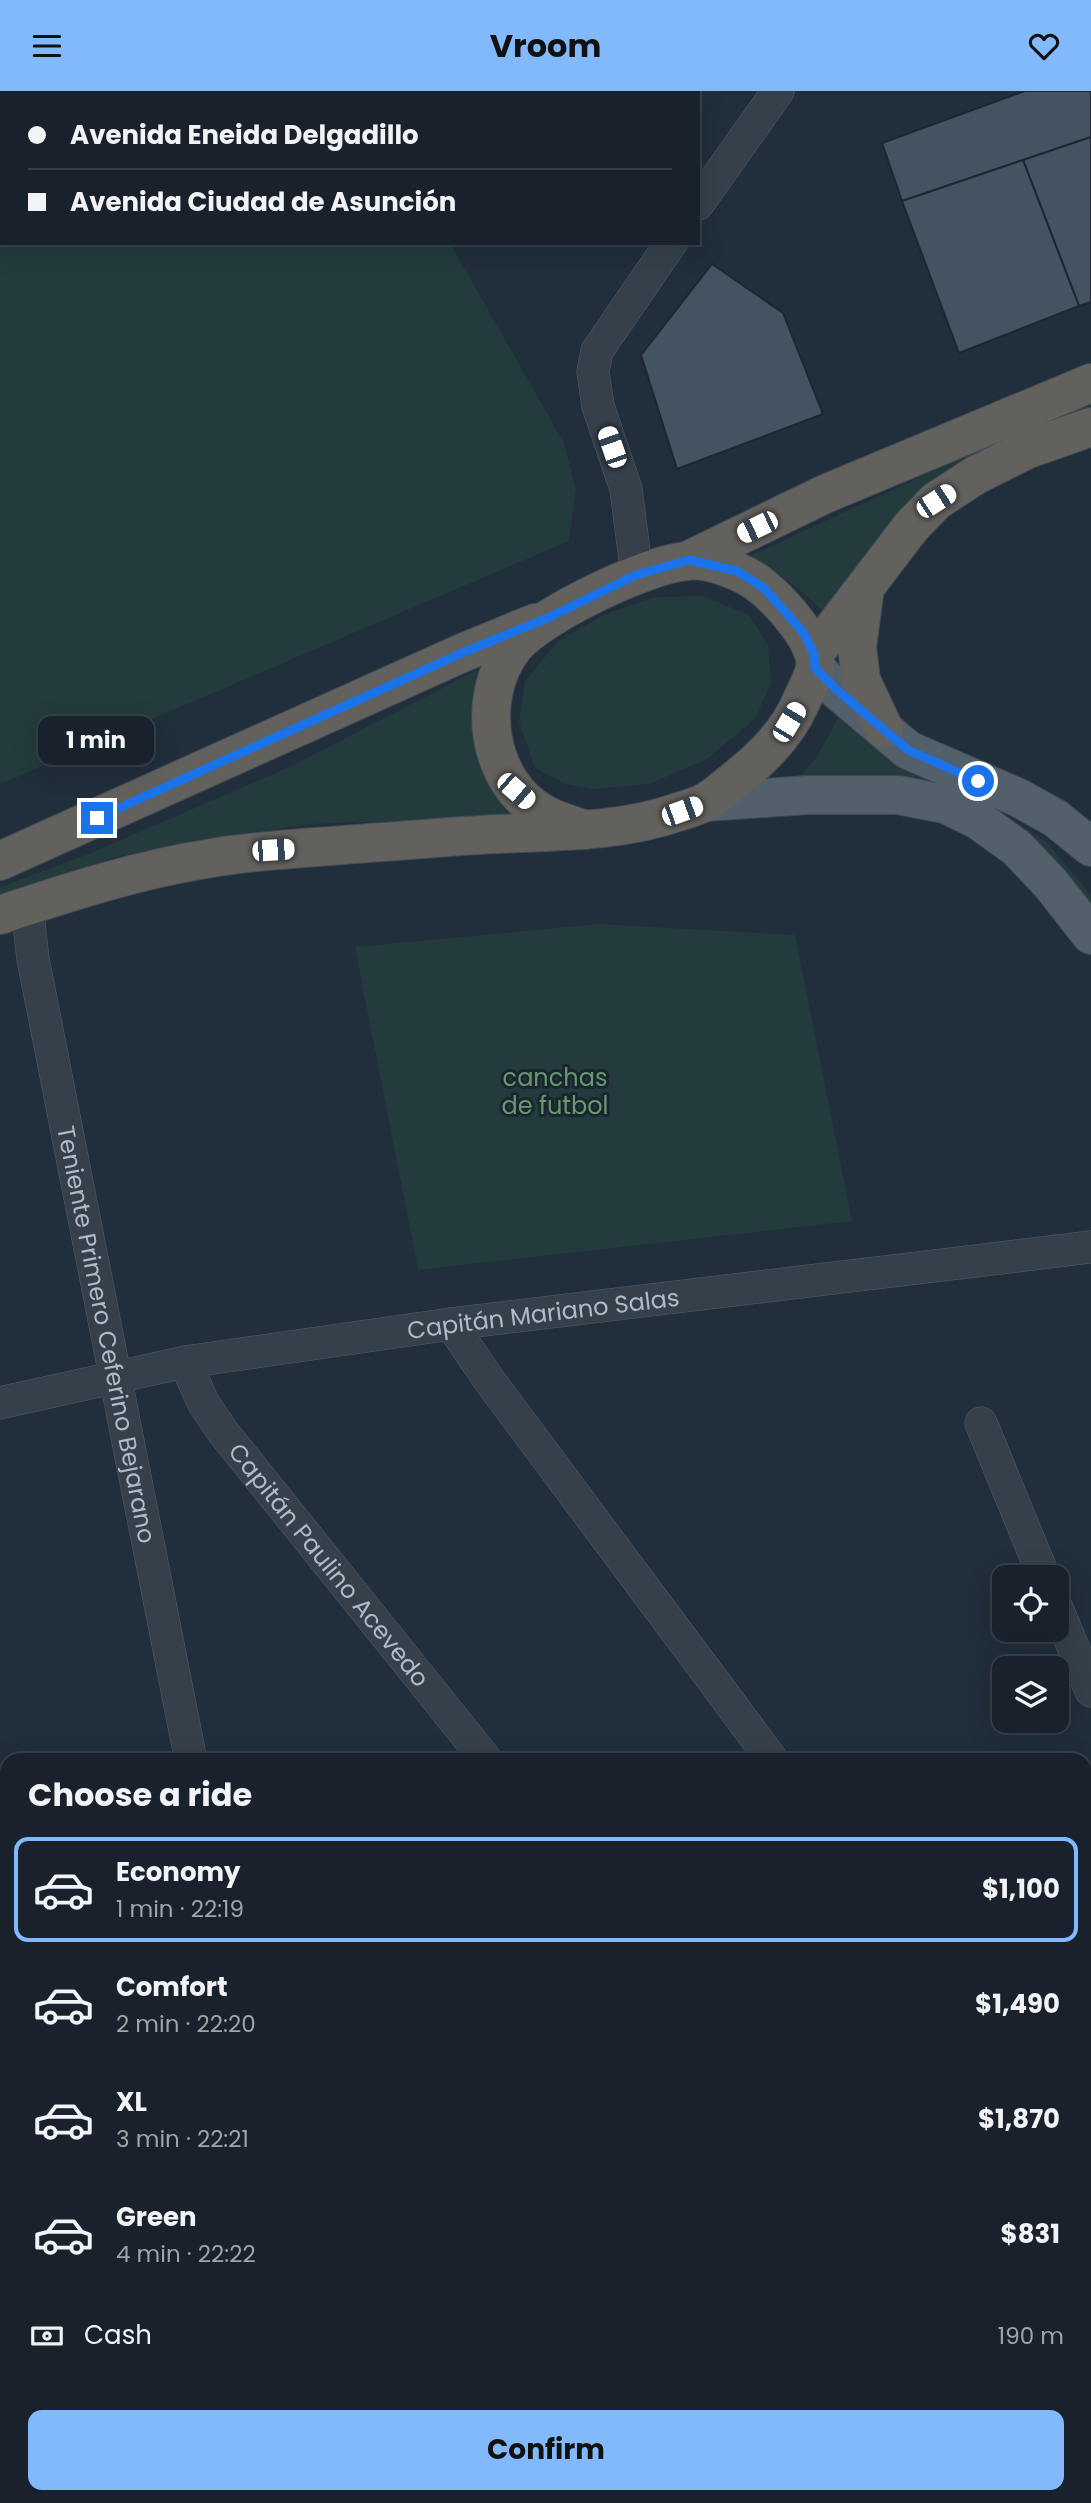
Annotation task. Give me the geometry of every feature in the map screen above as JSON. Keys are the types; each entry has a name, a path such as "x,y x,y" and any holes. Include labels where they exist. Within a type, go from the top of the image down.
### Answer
{"highway":[{"path":"0,861 462,653 550,617 636,575 689,560 825,494 1091,383"},
{"path":"13,910 154,869 211,858 286,849 586,830 657,820 706,802 754,764 781,736 798,708 815,661 866,586 911,527 936,501 976,475 1028,449 1091,427"},
{"path":"689,560 737,571 764,588 803,632 815,661"},
{"path":"866,586 857,647 861,680 884,729"},
{"path":"550,617 514,647 496,680 491,736 500,765 516,791 542,813 586,830"}],"main road":[{"path":"815,661 837,690 908,750 1018,798 1055,818 1091,847"},
{"path":"706,802 808,795 898,795 945,804 978,820 1017,848 1051,884 1091,935"}],"street":[{"path":"700,201 778,91"},
{"path":"636,575 626,489 598,406 593,372 597,351 670,245"},
{"name":"Teniente Primero Ceferino Bejarano","path":"13,910 36,972 189,1753"},
{"name":"Capitán Mariano Salas","path":"0,1403 185,1361 451,1324 1091,1247"},
{"path":"451,1324 489,1380 766,1753"},
{"name":"Capitán Paulino Acevedo","path":"185,1361 204,1404 223,1432 481,1753"},
{"path":"981,1423 1039,1565"},
{"path":"1069,1637 1091,1691"}],"green space":[{"path":"0,245 451,245 564,443 576,489 569,541 0,784"},
{"path":"1091,402 1091,414 949,478 834,622 803,593 771,569 745,558 955,461"},
{"path":"703,596 749,615 768,645 771,683 755,719 707,759 650,784 593,789 565,784 535,768 519,722 525,681 557,642 603,615 655,597"},
{"path":"487,665 473,708 475,738 488,779 510,817 311,824 199,840 112,858 0,899 0,887 86,855 287,768"},
{"path":"843,709 1047,842 1091,895 1091,913 1034,843 792,787 818,755"},
{"name":"canchas de futbol","path":"599,924 795,935 852,1221 418,1270 355,947"}],"building":[{"path":"1025,91 1091,91 1091,137 902,201 882,143"},
{"path":"1091,137 1091,302 1079,306 1023,160"},
{"path":"1023,160 1079,306 959,353 902,201"},
{"path":"712,264 783,313 823,414 677,469 641,355"}],"route":[{"path":"97,818 462,653 550,617 636,575 689,560 737,571 764,588 803,632 814,654 815,668 837,690 908,750 978,781"}]}
